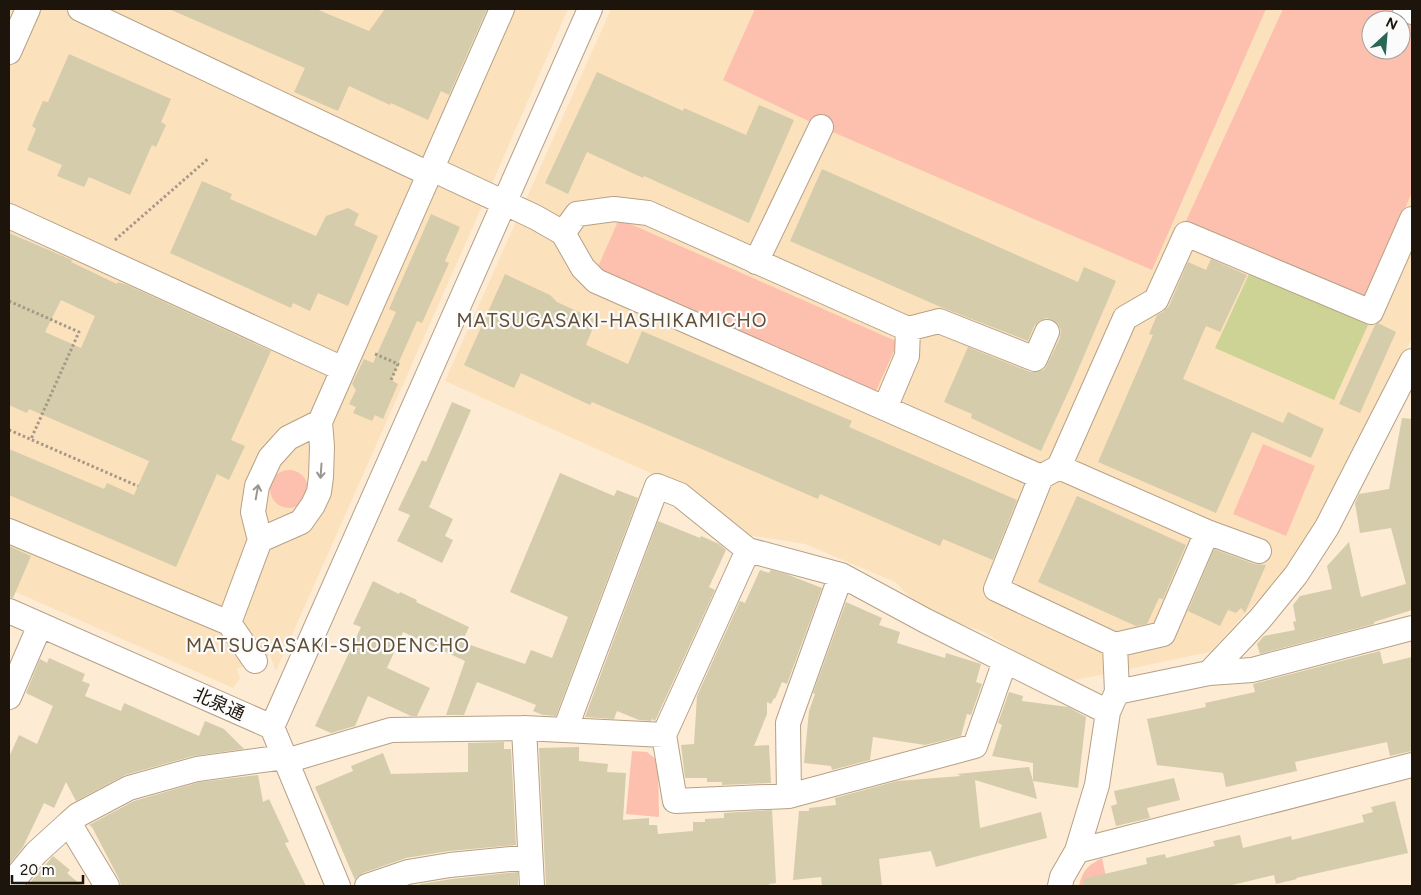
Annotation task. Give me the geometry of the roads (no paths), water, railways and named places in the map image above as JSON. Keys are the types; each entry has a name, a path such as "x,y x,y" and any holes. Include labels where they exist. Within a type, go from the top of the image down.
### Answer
{"street":[{"path":"9,52 28,9"},
{"path":"80,9 430,171 535,217 563,233 583,268 596,282 885,408 1259,552"},
{"path":"260,540 301,522 313,505 319,492 322,447 320,422 502,9"},
{"path":"338,886 272,727 590,9"},
{"path":"1405,9 1412,12"},
{"path":"756,262 820,127"},
{"path":"563,233 578,214 614,209 648,213 908,329 939,321 1035,359 1046,332"},
{"path":"9,216 343,369"},
{"path":"1207,532 1164,634 1115,646 996,589 1050,472 1125,318 1156,300 1186,234 1371,312 1412,219"},
{"path":"885,408 907,356 908,329"},
{"path":"1209,673 1260,619 1296,575 1327,527 1412,361"},
{"path":"229,623 260,540 254,512 257,486 270,458 288,438 320,422"},
{"path":"565,730 656,486 680,495 748,550 841,575 1005,661 1113,702 1209,673 1252,670 1412,628"},
{"path":"9,531 229,623 255,661"},
{"path":"748,550 664,735 675,801 789,796 975,746 1005,661"},
{"path":"789,796 788,722 841,575"},
{"name":"北泉通","path":"9,611 272,727"},
{"path":"9,697 40,625"},
{"path":"1060,886 1062,877 1077,851 1097,785 1113,702 1115,646"},
{"path":"9,886 36,853 78,815 130,788 197,770 286,759 391,730 524,728 664,735"},
{"path":"524,728 532,886"},
{"path":"1077,851 1412,765"},
{"path":"69,823 107,886"},
{"path":"367,886 408,872 450,865 530,858"}],"district":[{"name":"MATSUGASAKI-HASHIKAMICHO","path":"612,320"},
{"name":"MATSUGASAKI-SHODENCHO","path":"328,645"}]}
